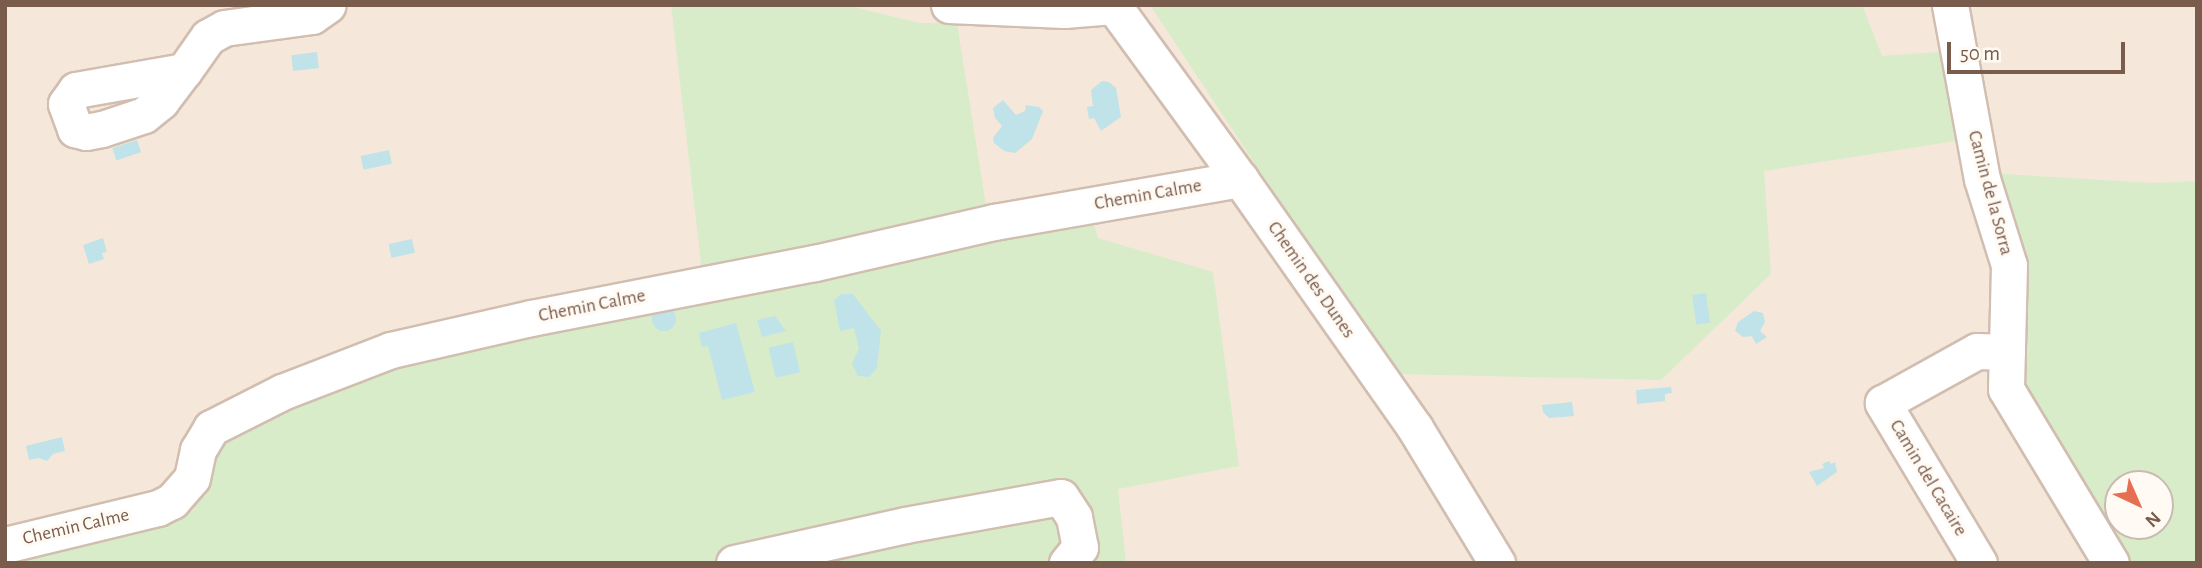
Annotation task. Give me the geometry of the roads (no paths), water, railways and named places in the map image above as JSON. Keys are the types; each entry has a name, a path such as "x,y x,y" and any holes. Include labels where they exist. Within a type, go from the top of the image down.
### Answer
{"street":[{"path":"184,71 208,37 224,28 312,16 328,5"},
{"path":"949,5 1064,10 1113,6"},
{"name":"Camin de la Sorra","path":"1950,5 1982,179 2009,265 2007,389 2110,563"},
{"name":"Chemin des Dunes","path":"1113,6 1240,179 1415,428 1497,563"},
{"name":"Chemin Calme","path":"7,540 158,509 184,491 192,478 202,438 211,428 282,392 391,350 531,318 815,263 994,222 1240,179"},
{"name":"Camin del Cacaire","path":"1974,555 1883,403 1977,351 2007,352"},
{"path":"734,563 892,528 1061,497 1074,517 1080,547 1068,563"}],"water":[{"path":"317,52 319,68 293,71 291,55"},
{"path":"1102,81 1109,82 1116,88 1121,117 1101,131 1094,118 1089,119 1087,107 1093,106 1091,90"},
{"path":"1003,100 1016,115 1025,111 1026,105 1039,107 1043,111 1032,139 1015,153 1004,151 994,143 993,138 1002,126 995,118 993,108"},
{"path":"137,140 141,152 116,160 112,148"},
{"path":"389,150 392,164 364,170 361,156"},
{"path":"103,238 107,252 102,253 104,259 89,264 83,245"},
{"path":"412,239 415,253 391,258 389,244"},
{"path":"1706,293 1710,323 1696,325 1692,295"},
{"path":"842,294 853,294 881,331 877,368 869,377 858,376 852,364 859,348 854,328 840,331 834,300"},
{"path":"664,307 673,310 676,319 673,328 664,331 655,328 652,319 655,310"},
{"path":"1754,311 1763,313 1765,322 1760,331 1767,337 1756,344 1752,336 1743,337 1735,331 1738,322"},
{"path":"775,316 786,331 762,337 757,320"},
{"path":"736,323 755,392 722,400 708,346 702,347 699,333"},
{"path":"793,342 800,372 776,378 769,348"},
{"path":"1671,387 1672,393 1665,394 1665,401 1637,404 1636,390"},
{"path":"1572,402 1574,416 1549,418 1543,412 1542,405"},
{"path":"62,437 65,451 53,454 47,461 39,458 29,460 26,446"},
{"path":"1829,461 1831,464 1835,462 1837,472 1817,486 1809,472 1824,468 1822,464"}]}
